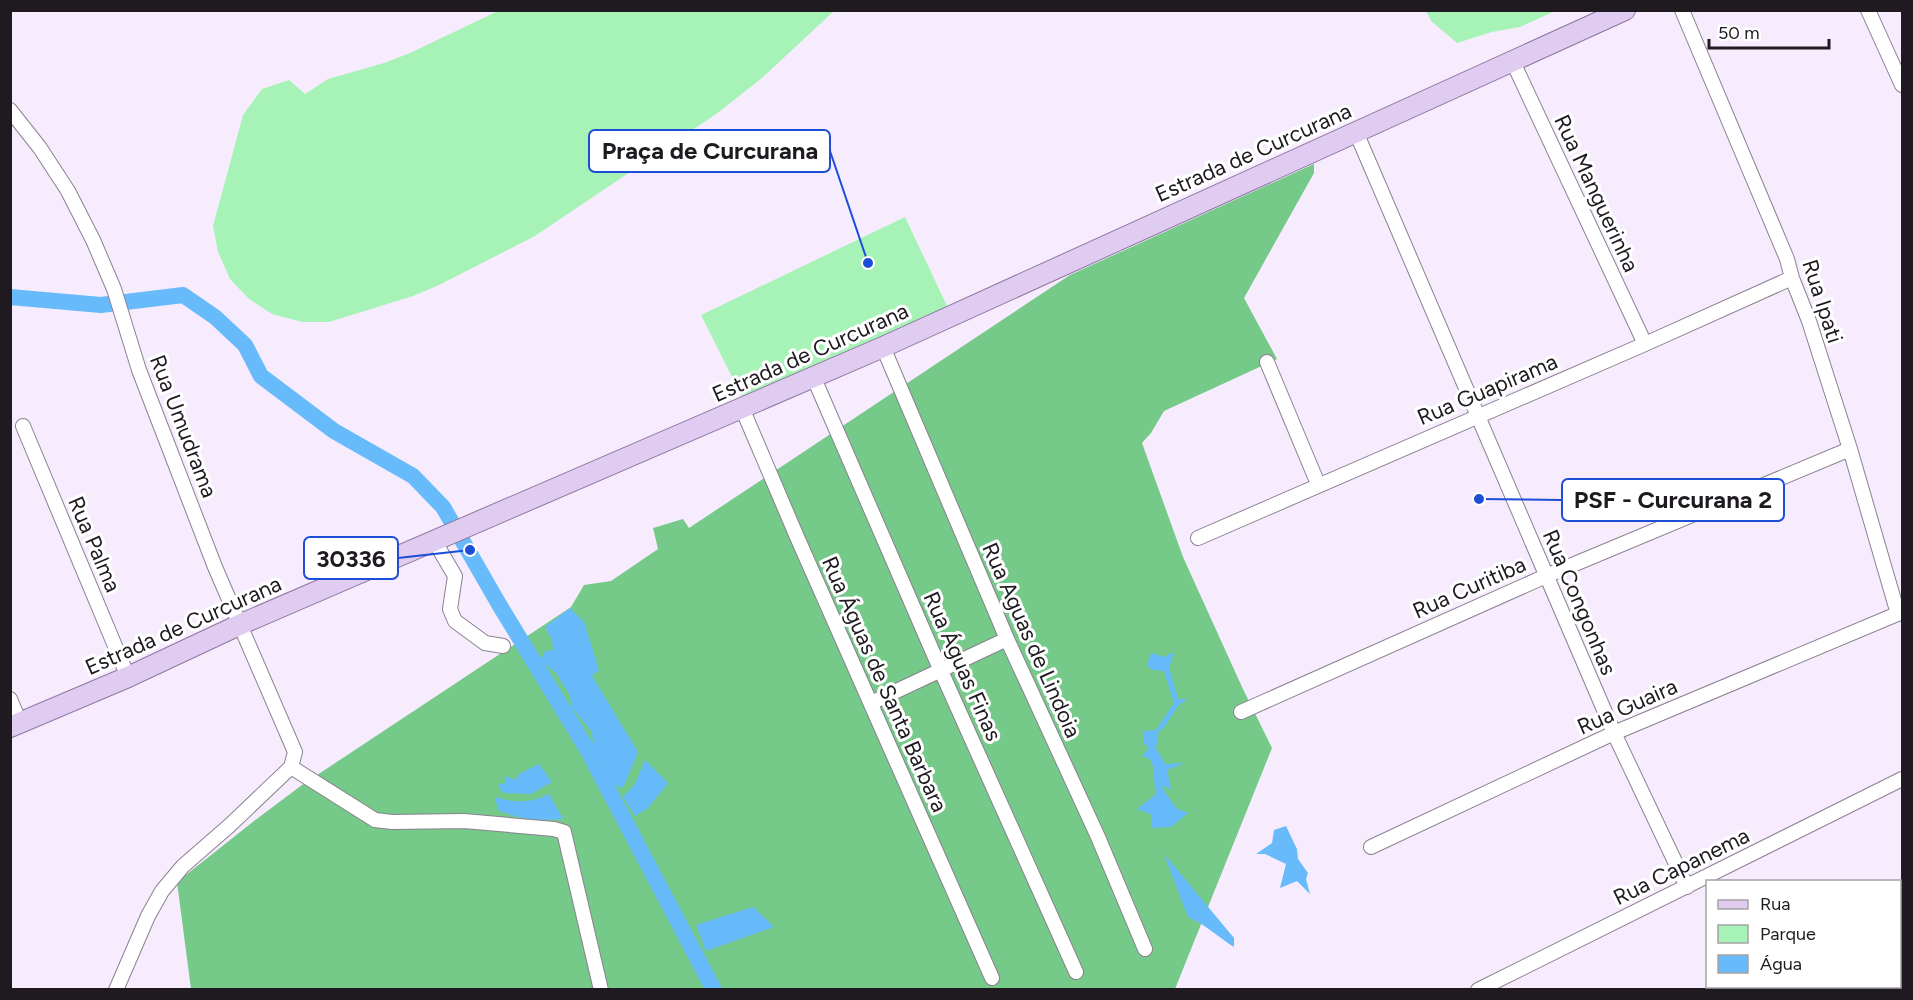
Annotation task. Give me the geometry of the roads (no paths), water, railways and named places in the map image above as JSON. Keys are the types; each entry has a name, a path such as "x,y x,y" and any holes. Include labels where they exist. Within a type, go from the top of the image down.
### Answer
{"main road":[{"name":"Estrada de Curcurana","path":"15,725 128,677 239,625 883,347 1625,10"}],"street":[{"name":"Rua Ipati","path":"1682,10 1788,259 1792,278 1809,321 1900,613"},
{"path":"1868,10 1902,85"},
{"name":"Rua Manguerinha","path":"1512,60 1645,344"},
{"name":"Rua Umudrama","path":"10,110 40,148 68,191 93,240 114,290 138,370 239,625 295,752 291,767"},
{"name":"Rua Congonhas","path":"1356,132 1614,734 1687,887"},
{"name":"Rua Guapirama","path":"1198,537 1792,278"},
{"name":"Rua Aguas de Lindoia","path":"883,347 1007,639 1098,837 1144,949"},
{"path":"1267,362 1318,484"},
{"name":"Rua Águas Finas","path":"813,376 941,671 1076,972"},
{"name":"Rua Águas de Santa Barbara","path":"742,408 992,978"},
{"name":"Rua Palma","path":"23,426 128,677"},
{"name":"Rua Curitiba","path":"1241,712 1546,576 1850,449"},
{"path":"440,540 455,576 450,609 455,621 485,643 504,646"},
{"name":"Rua Guaira","path":"1371,847 1614,734 1900,613"},
{"path":"871,703 1007,639"},
{"path":"10,699 15,725"},
{"path":"116,990 148,916 162,891 183,866 291,767 375,820 392,822 464,821 554,829 564,832 601,990"},
{"name":"Rua Capanema","path":"1478,990 1497,985 1902,780"}],"water":[{"path":"570,608 584,622 599,670 592,676 638,752 623,788 610,783 603,761 594,753 592,732 572,708 570,696 556,673 541,661 544,652 553,650 552,640 545,627"},
{"path":"1174,652 1169,668 1178,699 1187,699 1178,706 1163,729 1159,730 1156,748 1165,764 1185,763 1167,770 1171,789 1161,786 1176,808 1188,813 1171,827 1151,828 1152,815 1137,809 1156,794 1152,763 1150,759 1142,756 1149,748 1144,744 1144,731 1156,730 1174,703 1164,671 1153,670 1147,666 1151,653 1164,657"},
{"path":"645,760 668,783 648,808 635,816 623,797 635,784"},
{"path":"539,764 552,782 531,794 503,793 498,785 505,783 505,776 516,780 519,774"},
{"path":"549,794 563,819 538,820 514,816 498,810 495,797 523,801"},
{"path":"1286,826 1297,849 1298,859 1308,873 1306,879 1310,894 1297,881 1280,888 1286,864 1265,854 1256,854 1272,843 1274,830"},
{"path":"1164,854 1234,938 1234,947 1188,917"},
{"path":"753,907 774,927 706,951 696,925"}],"waterway":[{"path":"10,297 101,305 183,295 215,317 245,345 261,376 334,431 413,476 443,507 587,749 714,990"}],"place":[{"name":"Praça de Curcurana","path":"868,263"},
{"name":"PSF - Curcurana 2","path":"1479,499"},
{"name":"30336","path":"470,550"}]}
